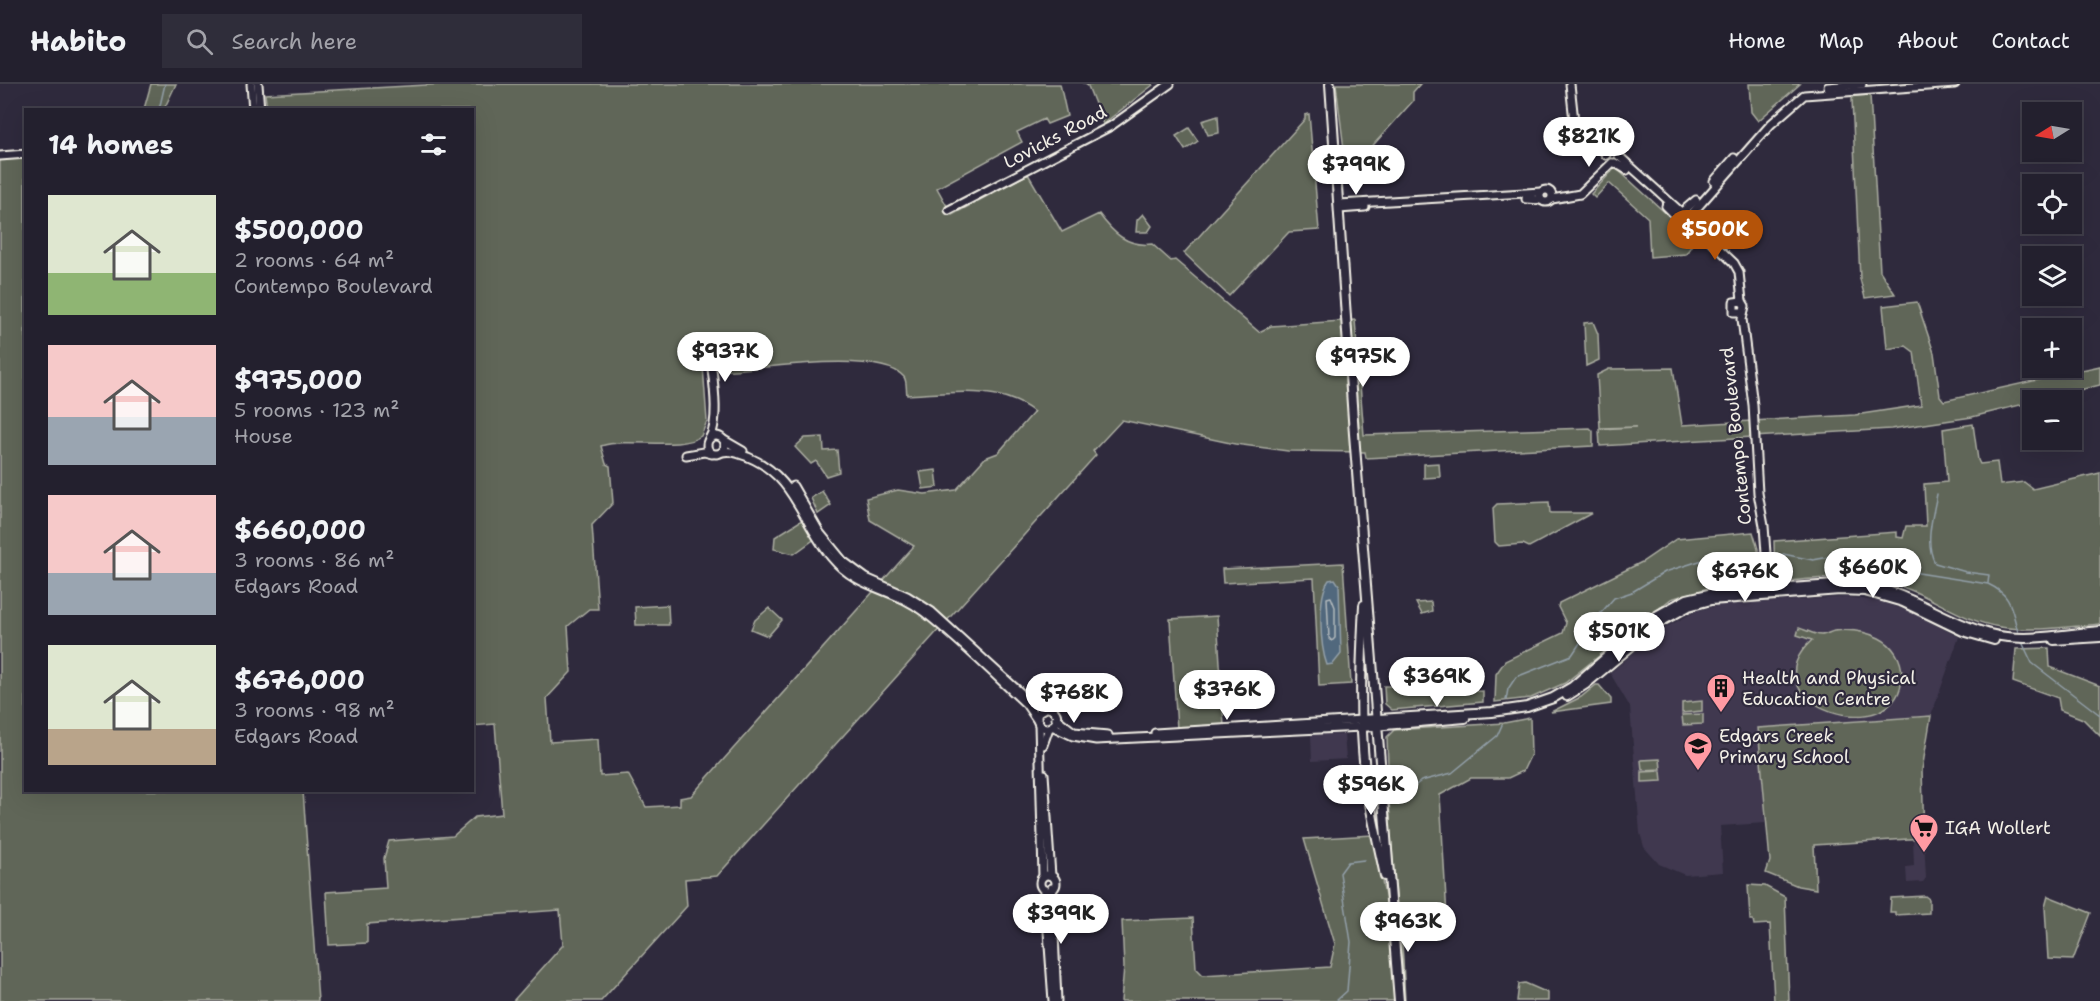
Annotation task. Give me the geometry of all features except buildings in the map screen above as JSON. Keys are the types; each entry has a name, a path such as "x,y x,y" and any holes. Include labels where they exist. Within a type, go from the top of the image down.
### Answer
{"main road":[{"path":"1330,84 1364,573 1399,1001"},
{"path":"1364,573 1360,663 1367,787 1391,907"},
{"path":"1362,724 1504,714 1547,705 1578,690 1660,622 1682,609 1711,600 1768,591 1869,585 1918,601 1971,631 2008,639 2100,637"},
{"path":"2032,639 2100,631"}],"street":[{"path":"251,84 253,108"},
{"path":"258,84 260,108"},
{"name":"Lovicks Road","path":"949,210 1111,126 1170,84"},
{"path":"1541,196 1546,202 1552,196 1579,190 1612,159 1612,150 1579,120 1572,84"},
{"path":"1572,84 1574,121 1612,159 1688,220 1733,268 1738,302"},
{"path":"1847,87 1862,84"},
{"path":"1719,178 1688,220 1679,223 1680,214 1719,178 1776,113 1801,91 1847,87 1955,84"},
{"path":"0,154 24,152"},
{"path":"1339,207 1541,196 1547,189 1552,196"},
{"path":"1738,302 1745,306 1740,312 1732,308 1738,302"},
{"name":"Contempo Boulevard","path":"1740,312 1754,412 1758,493 1768,591"},
{"path":"710,351 715,417 707,448 712,454"},
{"path":"715,417 724,440 725,447 722,452"},
{"path":"717,435 758,457 786,477 820,533 843,561 866,578 907,596 932,612 1035,706 1052,710 1056,718 1071,730 1096,735 1362,724 1096,740 1072,736 1038,722 1026,704 923,611 863,583 833,559 816,538 791,490 775,473 733,451 712,454 686,452 699,448 717,435"},
{"path":"1043,709 1038,722 1047,876"},
{"path":"1049,889 1040,883 1047,876 1043,754 1045,736 1056,718"},
{"path":"1047,876 1055,881 1049,889 1053,1001"},
{"path":"1049,889 1057,1001"}],"shaded area":[{"path":"1846,597 1878,601 1908,611 1959,637 1931,716 1759,728 1765,823 1720,826 1723,872 1685,875 1659,864 1644,847 1640,833 1630,707 1610,673 1659,631 1698,610 1722,605"},
{"path":"1311,735 1344,735 1346,759 1312,761"},
{"path":"1924,838 1926,878 1923,882 1907,883 1906,867 1914,866 1913,839"}],"green space":[{"path":"151,84 176,84 164,108 144,108"},
{"path":"444,84 1060,84 1067,116 1047,124 1044,119 1017,132 1022,142 937,188 952,215 1028,174 1062,232 1099,214 1121,237 1135,243 1152,244 1171,261 1175,260 1259,332 1271,326 1355,320 1364,435 1590,428 1593,431 1593,446 1366,458 1365,452 1288,451 1235,444 1122,420 1093,451 1096,455 717,876 685,879 687,906 601,1001 513,1001 563,945 560,910 367,924 367,943 329,945 326,892 386,888 384,858 389,841 453,836 475,817 502,814 495,724 474,726 474,108 267,108 265,94","holes":["718,350 720,368 723,371 818,363 871,364 891,369 904,377 907,395 956,392 990,394 1006,397 1034,412 998,453 985,458 956,490 925,494 898,490 866,498 870,520 914,546 691,796 680,798 680,805 646,807 628,774 600,776 598,739 550,742 547,698 571,672 568,626 589,609 598,609 592,525 613,503 610,466 606,464 601,446 626,443 680,443 701,436 707,421 702,352"]},
{"path":"1085,84 1153,85 1103,124 1088,86"},
{"path":"1336,84 1420,84 1413,92 1413,101 1347,174"},
{"path":"1749,84 1800,84 1758,121 1751,112"},
{"path":"1870,95 1880,271 1895,294 1865,298 1860,279 1852,99 1854,96"},
{"path":"1309,114 1319,230 1289,232 1229,296 1184,253 1305,119 1305,115"},
{"path":"1218,116 1219,133 1208,135 1202,121"},
{"path":"1189,128 1198,141 1185,150 1176,136"},
{"path":"24,157 24,792 303,792 318,1001 0,1001 0,158"},
{"path":"1614,169 1617,169 1671,218 1676,227 1695,240 1686,254 1650,257 1648,218 1609,183 1595,198 1591,194"},
{"path":"1143,214 1152,226 1148,232 1136,232 1137,220"},
{"path":"1917,302 1934,353 1940,396 1944,401 2047,378 2082,378 2082,370 2100,366 2100,385 2080,390 2022,390 2022,404 1972,417 1891,429 1600,446 1599,429 1636,427 1600,428 1597,375 1609,369 1673,368 1682,425 1855,415 1921,405 1914,352 1906,346 1887,349 1883,306"},
{"path":"1593,322 1598,334 1599,360 1586,366 1584,323"},
{"path":"1973,424 1978,460 1980,464 1997,462 2000,485 2024,482 2033,489 2100,473 2100,624 2037,629 2000,627 1976,621 1908,589 1876,580 1843,578 1777,582 1775,580 1774,541 1897,532 1897,537 1903,538 1906,526 1926,526 1924,484 1947,482 1943,429"},
{"path":"823,437 824,451 837,450 839,472 826,476 816,461 811,464 795,447 805,438"},
{"path":"1439,463 1440,477 1424,478 1424,464"},
{"path":"936,470 938,487 923,489 920,472"},
{"path":"822,491 831,505 818,514 811,498"},
{"path":"1549,502 1550,513 1592,513 1529,547 1523,544 1499,546 1495,542 1493,508 1497,504"},
{"path":"805,518 816,538 794,554 774,549 775,537"},
{"path":"1753,532 1758,549 1760,580 1758,583 1718,585 1671,599 1565,683 1531,698 1495,702 1496,674 1505,661 1563,633 1566,623 1558,607 1559,603 1642,562 1676,539"},
{"path":"1343,563 1351,684 1319,686 1314,578 1223,583 1222,569"},
{"path":"1431,602 1432,611 1422,614 1416,603"},
{"path":"668,605 669,625 636,625 635,607"},
{"path":"769,608 782,620 768,636 751,629 755,620"},
{"path":"1217,616 1224,726 1177,729 1170,619"},
{"path":"1799,628 1821,635 1834,631 1857,631 1884,641 1896,653 1902,669 1895,699 1878,712 1855,716 1831,711 1810,700 1797,684 1796,663 1812,640 1797,635"},
{"path":"2049,648 2050,667 2100,686 2100,736 2083,719 2060,710 2058,698 2013,682 2016,649"},
{"path":"1599,685 1611,699 1611,704 1551,712 1581,697"},
{"path":"1384,686 1446,686 1447,692 1483,691 1483,702 1392,710 1385,704"},
{"path":"1702,701 1702,711 1682,713 1682,703"},
{"path":"1703,714 1703,724 1683,725 1682,715"},
{"path":"1931,716 1922,770 1924,838 1814,845 1816,889 1798,886 1766,873 1770,861 1758,728"},
{"path":"1530,718 1531,754 1523,771 1508,778 1471,778 1440,795 1447,917 1401,920 1405,1001 1390,825 1387,737 1394,730 1504,723"},
{"path":"1660,759 1661,769 1642,770 1641,760"},
{"path":"1661,771 1662,781 1642,782 1642,772"},
{"path":"1373,835 1387,906 1396,1001 1121,1001 1124,967 1122,921 1193,918 1196,968 1203,975 1330,967 1335,944 1304,839"},
{"path":"1748,885 1765,886 1785,897 1789,1001 1774,1001 1770,924 1754,925 1753,920 1750,920"},
{"path":"1925,896 1929,899 1929,913 1895,915 1895,912 1890,912 1891,898"},
{"path":"2048,896 2091,913 2073,960 2048,959 2045,907"},
{"path":"1525,983 1548,993 1548,1001 1517,1001 1519,984"}],"water":[{"path":"1335,579 1339,585 1341,654 1333,664 1327,665 1321,634 1321,609 1325,587 1329,580"}],"waterway":[{"path":"159,108 165,84"},
{"path":"1937,494 1930,538 1935,563 1966,572 1989,575 1988,583"},
{"path":"1770,563 1775,563 1783,554 1813,560 1856,552 1889,551 1912,572 1988,584 1996,589 2007,599 2019,635"},
{"path":"1506,700 1508,689 1516,677 1572,655 1582,640 1594,629 1600,614 1614,598 1632,592 1665,572 1712,557 1763,565"},
{"path":"2022,642 2032,663 2100,715"},
{"path":"1393,803 1421,781 1452,773 1497,736 1502,725"},
{"path":"1336,1001 1347,991 1351,942 1340,873 1348,862 1364,860"}],"place":[{"name":"Health and Physical Education Centre","path":"1721,714"},
{"name":"Edgars Creek Primary School","path":"1698,772"},
{"name":"IGA Wollert","path":"1924,854"}]}
